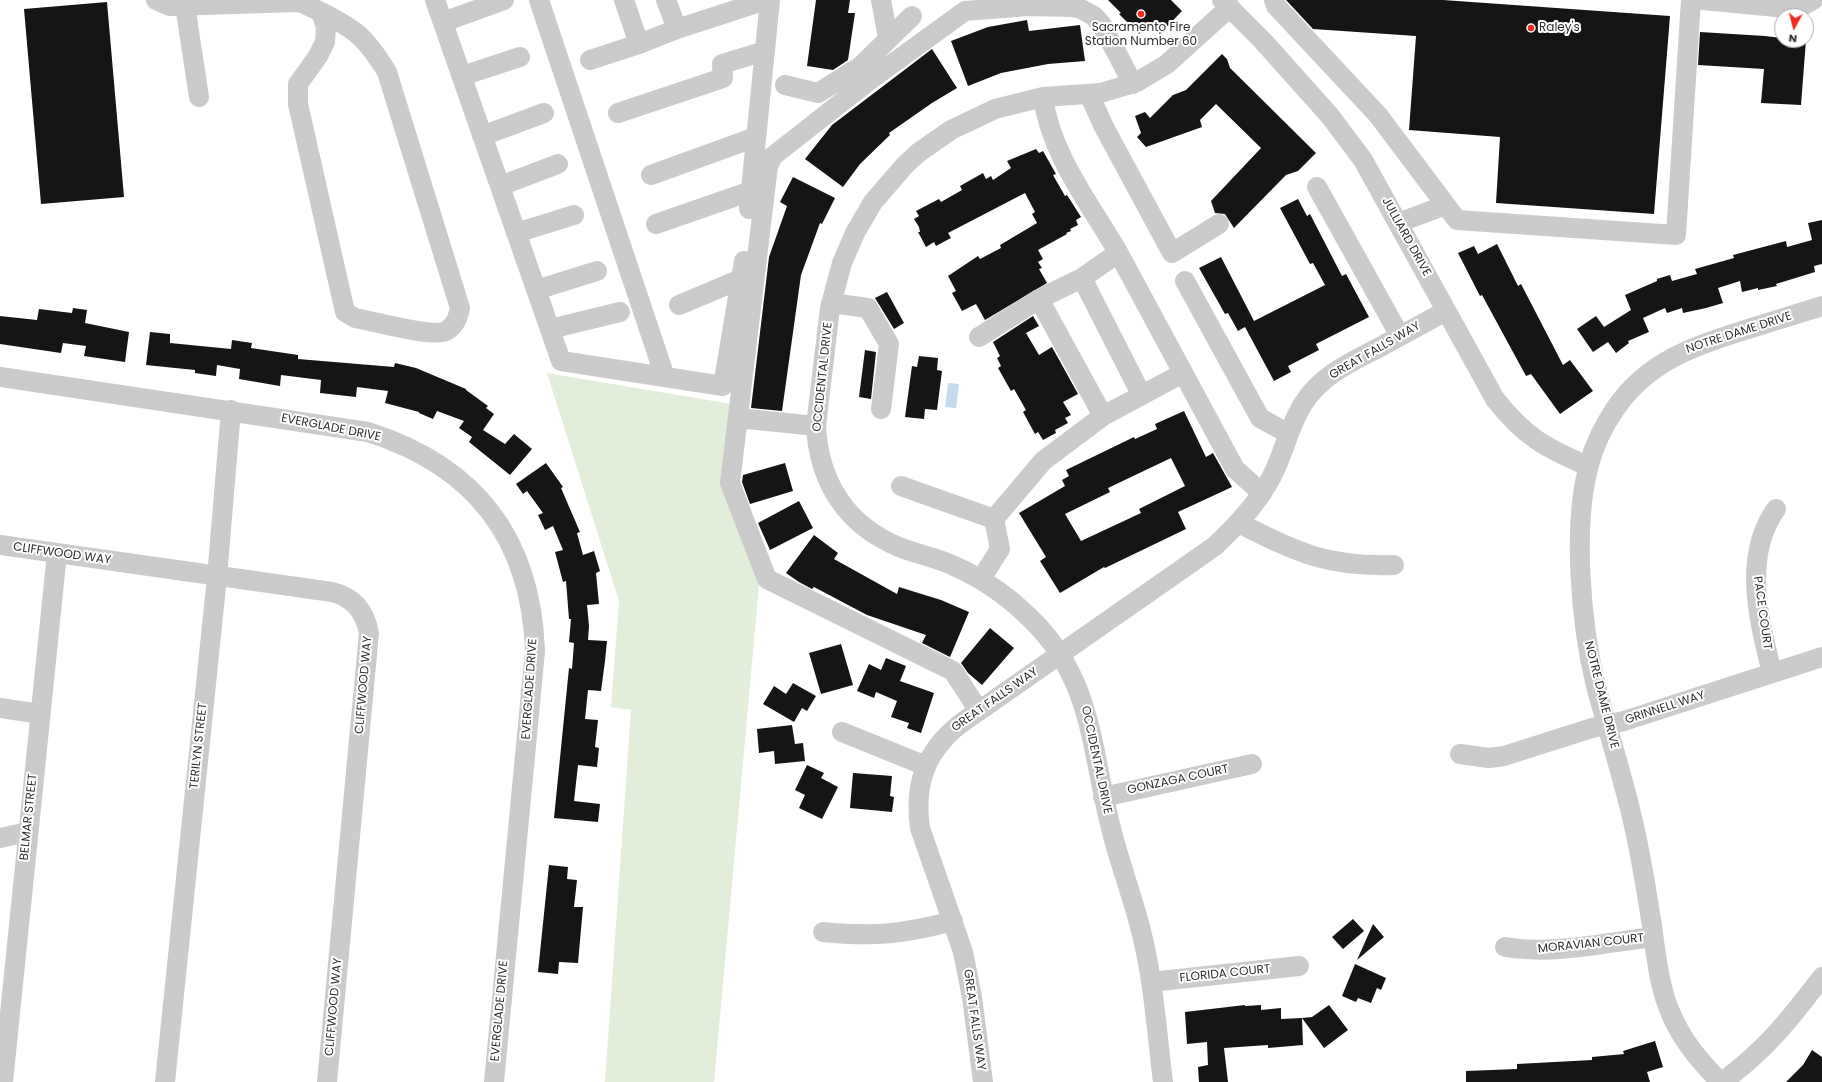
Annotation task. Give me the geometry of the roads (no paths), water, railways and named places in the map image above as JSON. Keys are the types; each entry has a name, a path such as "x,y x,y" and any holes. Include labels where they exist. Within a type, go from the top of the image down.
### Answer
{"street":[{"path":"156,0 170,6 300,2 321,12 348,26 371,46 387,72 460,308 457,322 446,331 432,333 355,318 345,312 298,104 298,84 318,56 325,42 326,27 321,12"},
{"path":"435,0 561,361 723,386 741,279 770,0"},
{"path":"443,22 504,0"},
{"path":"539,0 665,377"},
{"path":"624,0 639,44"},
{"path":"666,0 677,29"},
{"path":"590,60 639,44 677,29 766,0"},
{"path":"881,0 888,38"},
{"path":"1274,0 1276,6 1378,115 1457,220 1676,235 1691,0"},
{"path":"1703,0 1797,9 1813,0"},
{"name":"OCCIDENTAL DRIVE","path":"1163,1082 1151,982 1136,908 1112,833 1103,797 1089,721 1074,677 1060,654 1033,620 1013,602 980,579 953,565 900,547 880,538 853,517 836,496 822,466 817,441 816,426 831,303 842,263 855,232 873,202 905,165 936,140 974,118 994,109 1043,97 1089,94 1119,89 1154,74 1167,64 1228,3"},
{"name":"JULLIARD DRIVE","path":"1228,3 1269,47 1345,134 1363,160 1495,399 1511,419 1541,444 1558,454 1588,466"},
{"path":"185,5 199,97"},
{"path":"979,711 953,671 767,579 730,483 768,166 773,156 870,80 965,11 1028,6 1072,7 1081,9 1094,16 1102,25 1133,84"},
{"path":"785,85 818,93 861,66 912,16"},
{"path":"618,113 723,78 722,64 765,51"},
{"path":"462,76 520,57"},
{"path":"1089,94 1104,127 1172,253 1219,224"},
{"path":"1043,97 1051,134 1062,160 1118,253 1235,470 1262,493"},
{"path":"482,136 544,113"},
{"path":"651,175 756,136"},
{"path":"500,186 558,164"},
{"path":"1317,187 1400,336"},
{"path":"656,224 751,191"},
{"path":"1398,223 1446,205"},
{"path":"516,232 574,215"},
{"path":"980,337 1039,299 1082,278 1118,253"},
{"path":"536,290 597,271"},
{"path":"1082,278 1141,394"},
{"path":"679,305 741,279"},
{"path":"1185,281 1260,418 1289,434"},
{"path":"1039,299 1103,416"},
{"path":"831,303 868,308 889,344 881,409"},
{"name":"NOTRE DAME DRIVE","path":"1721,1082 1692,1051 1678,1030 1668,1008 1660,982 1643,868 1630,809 1596,684 1583,605 1580,564 1581,514 1588,466 1602,431 1616,407 1630,390 1648,373 1669,359 1705,342 1822,306"},
{"name":"GREAT FALLS WAY","path":"983,1082 972,997 963,952 920,828 918,808 919,787 926,766 936,748 947,735 979,711 1215,546 1239,523 1262,493 1272,476 1303,403 1320,383 1336,370 1446,311"},
{"path":"550,329 620,312"},
{"path":"994,519 1043,461 1103,416 1141,394 1183,373"},
{"name":"EVERGLADE DRIVE","path":"0,377 231,410 368,432 393,440 421,453 461,481 480,500 499,524 512,548 522,572 532,611 535,651 494,1082"},
{"name":"TERILYN STREET","path":"165,1082 217,577 231,410"},
{"path":"738,418 816,426"},
{"path":"901,486 994,519"},
{"name":"PACE COURT","path":"1772,673 1761,628 1756,568 1758,548 1762,532 1776,509"},
{"path":"980,579 1000,549 994,519"},
{"path":"1239,523 1281,545 1311,556 1335,562 1363,566 1394,565"},
{"name":"CLIFFWOOD WAY","path":"0,545 342,594 360,609 367,621 369,633 327,1082"},
{"name":"BELMAR STREET","path":"3,1082 57,553"},
{"name":"GRINNELL WAY","path":"1460,754 1481,758 1504,756 1624,721 1822,657"},
{"path":"0,708 40,714"},
{"path":"842,732 926,766"},
{"name":"GONZAGA COURT","path":"1103,797 1252,764"},
{"path":"0,838 28,832"},
{"path":"823,932 860,935 888,934 920,930 953,921"},
{"name":"MORAVIAN COURT","path":"1505,947 1528,950 1549,950 1653,937"},
{"name":"FLORIDA COURT","path":"1151,982 1299,966"},
{"path":"1721,1082 1746,1065 1767,1045 1822,977"}],"water":[{"path":"948,383 959,384 956,408 945,407"}],"place":[{"name":"Sacramento Fire Station Number 60","path":"1141,14"},
{"name":"Raley's","path":"1531,28"}]}
